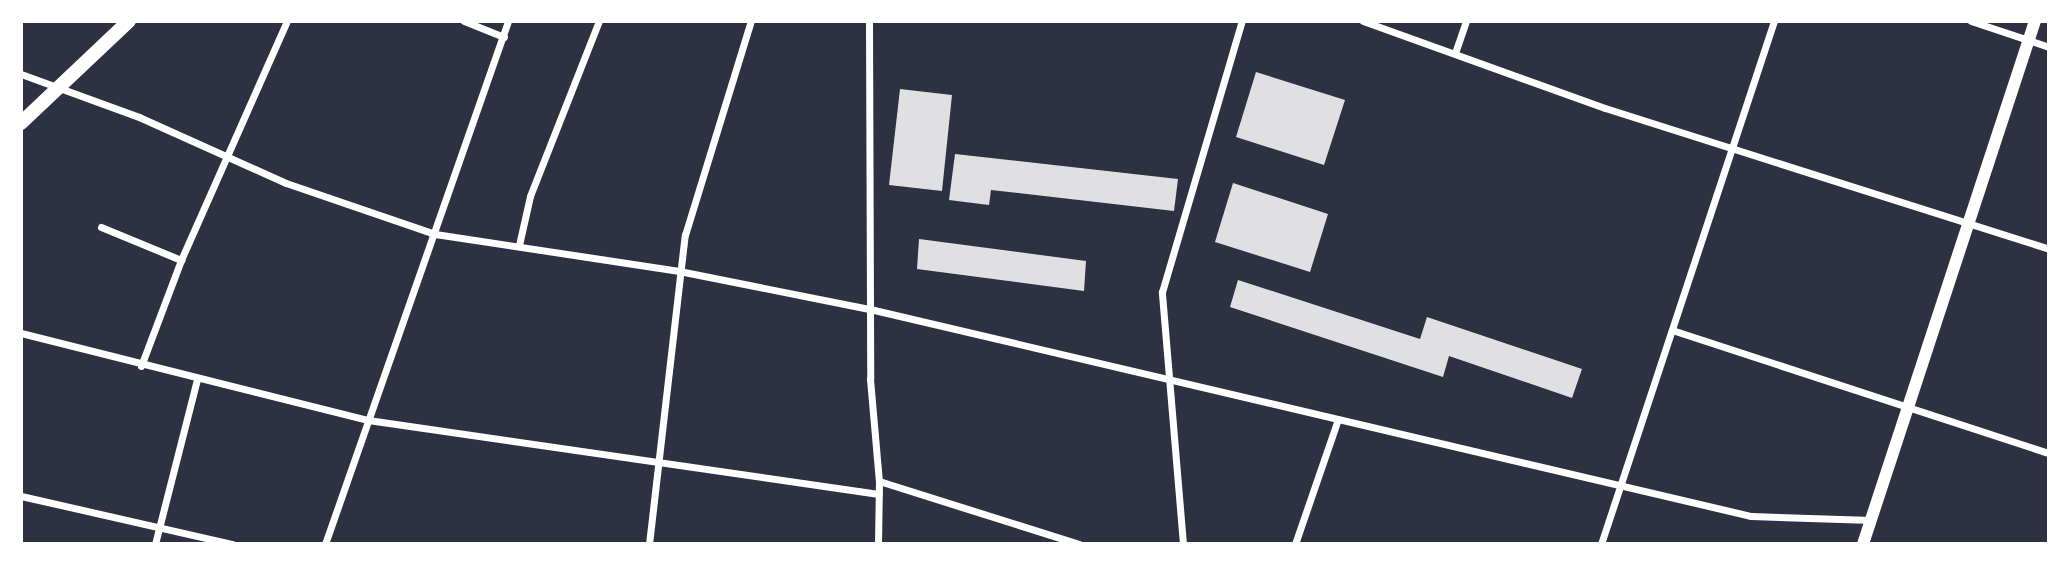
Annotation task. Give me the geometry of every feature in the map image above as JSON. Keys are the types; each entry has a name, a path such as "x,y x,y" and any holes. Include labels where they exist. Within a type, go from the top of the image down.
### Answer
{"main road":[{"path":"21,123 129,21"}],"street":[{"path":"141,366 181,260 287,21"},
{"path":"464,21 504,37"},
{"path":"325,544 508,21"},
{"path":"519,244 530,196 599,21"},
{"path":"649,544 685,235 751,21"},
{"path":"869,21 874,310 870,379 879,481 878,544"},
{"path":"1183,544 1163,292 1242,21"},
{"path":"1363,21 1605,108 2049,249"},
{"path":"1455,53 1466,21"},
{"path":"1601,544 1774,21"},
{"path":"1970,21 2049,47"},
{"path":"1863,544 2035,21"},
{"path":"21,74 286,183 435,234 519,244 679,271 874,310 1338,419 1621,482 1751,516 1873,520"},
{"path":"101,228 181,260"},
{"path":"1672,330 2049,453"},
{"path":"21,333 141,366 368,420 878,494"},
{"path":"155,544 198,379"},
{"path":"1295,544 1338,419"},
{"path":"879,481 1079,544"},
{"path":"21,496 233,544"}],"building":[{"path":"1256,72 1345,100 1324,165 1236,137"},
{"path":"900,89 952,95 942,191 889,185"},
{"path":"955,154 1178,179 1174,211 991,190 989,205 949,200"},
{"path":"1233,183 1328,214 1310,272 1215,242"},
{"path":"919,239 1086,261 1084,291 917,269"},
{"path":"1238,280 1420,339 1427,317 1582,369 1572,398 1449,356 1443,377 1230,307"}]}
